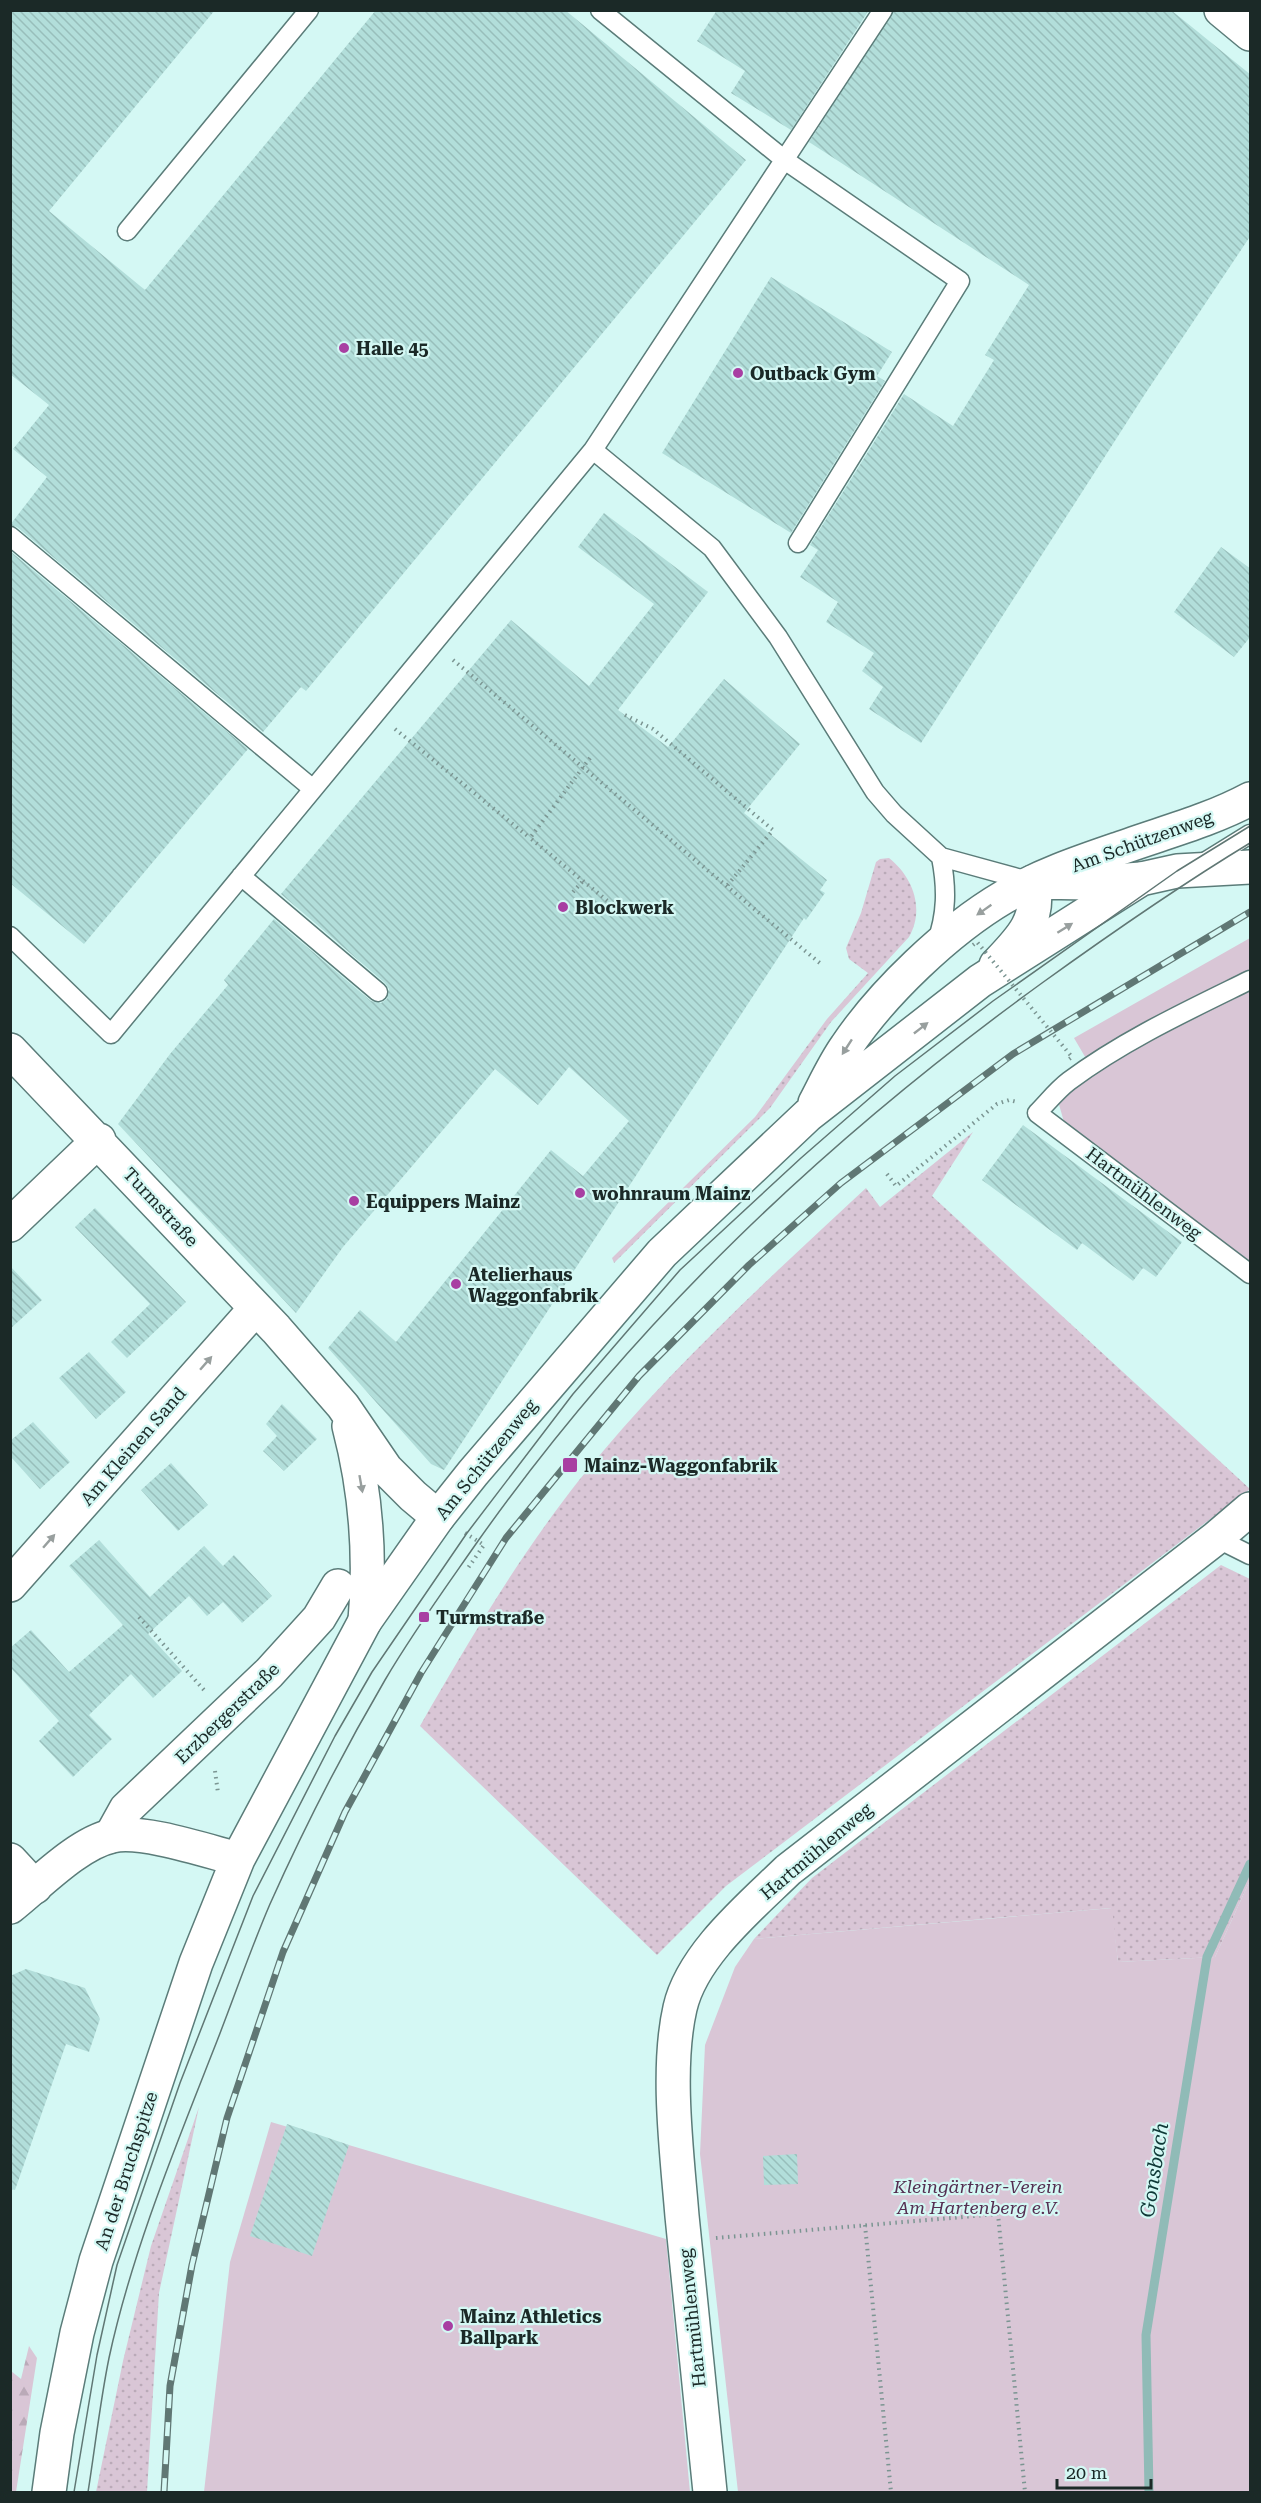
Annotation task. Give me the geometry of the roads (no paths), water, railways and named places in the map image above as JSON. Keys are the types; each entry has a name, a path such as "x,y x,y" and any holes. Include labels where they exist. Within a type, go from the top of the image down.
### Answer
{"street":[{"path":"1221,10 1251,34"},
{"name":"Am Schützenweg","path":"808,1115 845,1048 886,996 934,951 981,912 1033,882 1183,827 1251,799"},
{"name":"Am Schützenweg","path":"1033,882 1089,883 1141,879 1191,871 1251,867"},
{"name":"Am Schützenweg","path":"238,1859 365,1621 448,1522 662,1253 808,1115 981,981 1141,879"},
{"name":"Am Schützenweg","path":"981,981 1031,926 1036,904 1033,882"},
{"name":"Turmstraße","path":"10,1050 99,1140 344,1406 386,1469 413,1496 448,1522"},
{"path":"10,1225 99,1140"},
{"name":"Am Kleinen Sand","path":"10,1585 256,1308"},
{"name":"Turmstraße","path":"344,1406 362,1487 366,1521 368,1573 365,1621"},
{"name":"Hartmühlenweg","path":"710,2493 675,2137 674,2068 680,2007 697,1969 732,1924 788,1870 1251,1509"},
{"name":"Erzbergerstraße","path":"111,1836 126,1809 269,1673 319,1618 338,1586"},
{"path":"10,1860 23,1897 88,1844 111,1836 130,1834 238,1859"},
{"name":"An der Bruchspitze","path":"49,2493 57,2433 77,2333 96,2261 196,1963 238,1859"}],"lane":[{"path":"127,231 309,10"},
{"path":"600,10 786,161 960,281 798,543"},
{"path":"10,936 111,1034 593,450 786,161 883,10"},
{"path":"593,450 712,548 778,637 875,792 894,814 941,857 1033,882"},
{"path":"10,536 313,789"},
{"name":"Am Schützenweg","path":"1191,871 1251,834"},
{"path":"934,951 946,906 946,882 941,857"},
{"path":"241,876 378,992"},
{"name":"Hartmühlenweg","path":"1251,980 1187,1011 1104,1058 1068,1082 1037,1113 1251,1274"},
{"path":"1216,1538 1251,1555"}],"waterway":[{"name":"Gonsbach","path":"1149,2492 1146,2335 1207,1957 1250,1864"}],"tram line":[{"path":"74,2492 97,2355 117,2265 180,2083 253,1896 335,1736 372,1672 467,1533 573,1394 680,1270 801,1158 895,1076 993,1001 1177,871 1250,826"},
{"path":"88,2492 109,2358 130,2278 171,2158 263,1921 310,1819 369,1707 407,1644 478,1541 538,1460 601,1383 668,1309 809,1171 962,1043 1042,983 1145,911 1250,843"}],"railway":[{"path":"164,2492 170,2386 192,2265 227,2118 283,1952 345,1812 421,1673 506,1538 639,1376 749,1265 841,1183 1013,1054 1250,912"}],"place":[{"name":"Halle 45","path":"344,348"},
{"name":"Outback Gym","path":"738,373"},
{"name":"Blockwerk","path":"563,907"},
{"name":"wohnraum Mainz","path":"580,1193"},
{"name":"Equippers Mainz","path":"354,1201"},
{"name":"Atelierhaus Waggonfabrik","path":"456,1284"},
{"name":"Mainz-Waggonfabrik","path":"570,1465"},
{"name":"Turmstraße","path":"424,1617"},
{"name":"Mainz Athletics Ballpark","path":"448,2326"}],"park label":[{"name":"Kleingärtner-Verein Am Hartenberg e.V.","path":"978,2196"}]}
